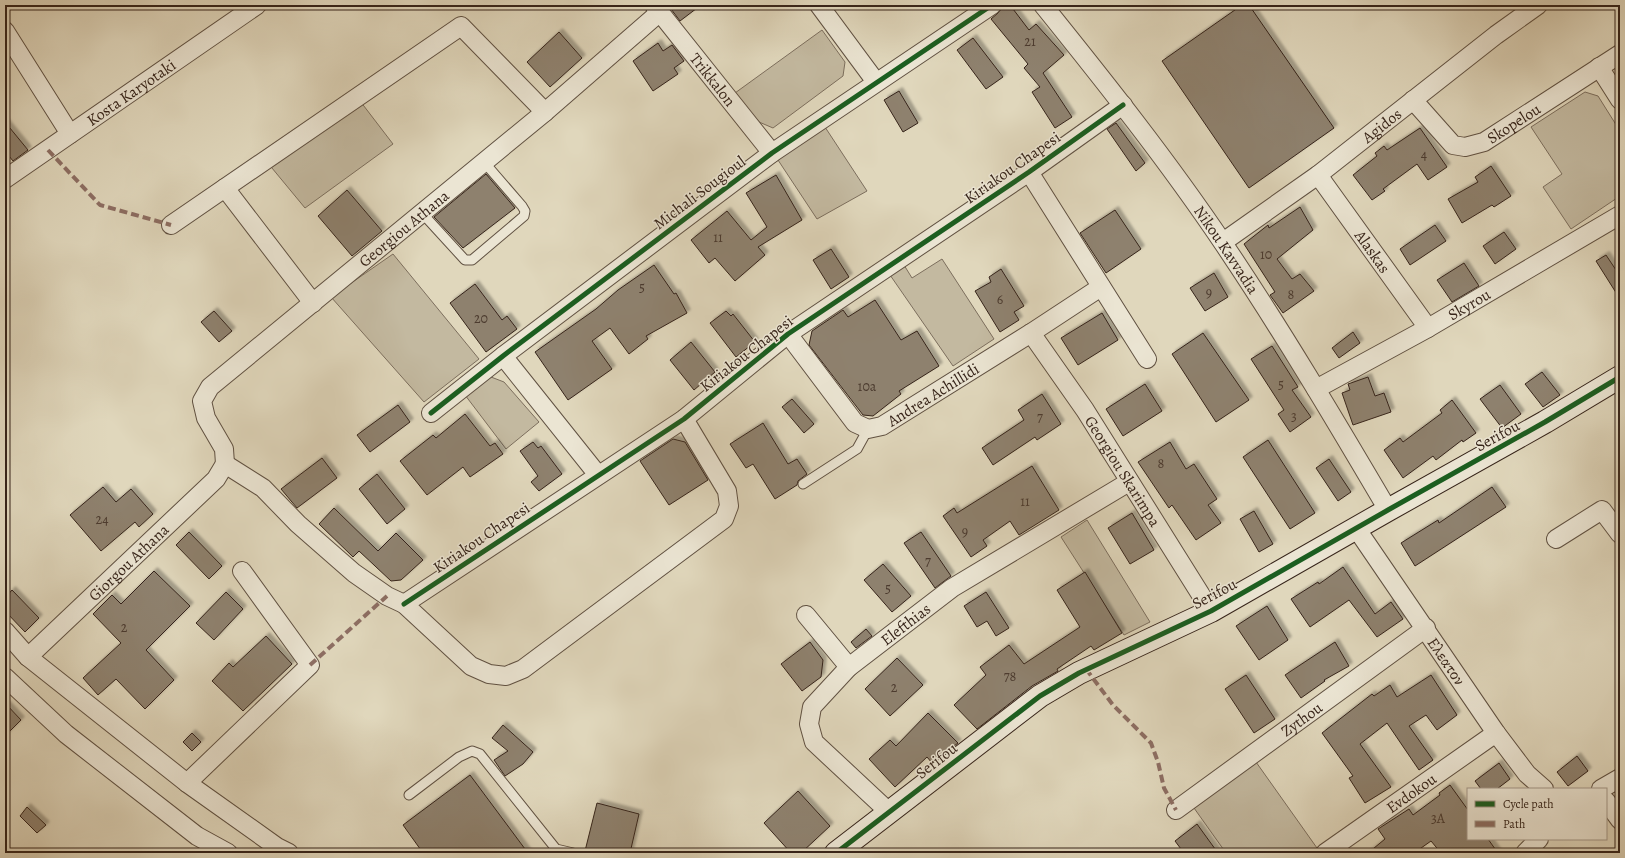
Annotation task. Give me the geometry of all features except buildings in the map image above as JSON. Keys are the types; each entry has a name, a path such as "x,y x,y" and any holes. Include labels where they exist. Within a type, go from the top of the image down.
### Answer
{"street":[{"name":"Kosta Karyotaki","path":"5,179 257,5"},
{"path":"819,5 876,82"},
{"name":"Michali Sougioul","path":"431,413 503,356 772,153 992,5"},
{"name":"Nikou Kavvadia","path":"1043,5 1123,105 1223,242 1316,389 1388,510"},
{"name":"Agidos","path":"1223,242 1318,175 1496,34 1538,5"},
{"name":"Georgiou Athana","path":"225,464 224,449 206,418 202,401 210,387 545,112 657,9"},
{"name":"Trikkalon","path":"657,9 772,153"},
{"path":"171,225 461,26 545,112"},
{"path":"5,31 70,134"},
{"name":"Skopelou","path":"1413,100 1453,144 1465,147 1484,142 1620,54"},
{"path":"1599,67 1620,100"},
{"name":"Kiriakou Chapesi","path":"404,604 684,419 788,334 1029,172 1123,105"},
{"path":"1029,172 1147,359"},
{"name":"Alaskas","path":"1318,175 1428,328"},
{"path":"225,188 313,303"},
{"name":"Skyrou","path":"1316,389 1428,328 1620,215"},
{"name":"Andrea Achillidi","path":"788,334 855,423 868,429 882,426 1031,333 1101,287"},
{"name":"Georgiou Skarimpa","path":"1031,333 1085,410 1128,482 1211,611"},
{"path":"503,356 598,475"},
{"name":"Serifou","path":"836,853 1040,696 1079,673 1211,611 1546,422 1620,377"},
{"path":"225,464 263,488 298,524 354,573 387,596 404,604 471,666 489,674 506,676 523,669 724,519 729,506 727,491 684,419"},
{"name":"Giorgou Athana","path":"28,657 216,479 225,464"},
{"name":"Elefthias","path":"889,812 814,742 808,724 812,707 849,667 952,588 1128,482"},
{"path":"1556,539 1602,510 1620,534"},
{"name":"Ελεατον","path":"1356,528 1426,628 1496,733 1527,774 1543,788"},
{"path":"187,784 310,665 242,570"},
{"path":"806,615 849,667"},
{"name":"Zythou","path":"1176,810 1426,628"},
{"path":"5,631 28,657 187,784 280,851"},
{"path":"5,677 66,734 197,836 228,853"},
{"name":"Evdokou","path":"1325,853 1496,733"},
{"path":"1603,788 1620,778"},
{"path":"1607,802 1620,820"},
{"path":"1526,853 1538,840"}],"lane":[{"path":"422,213 465,260 472,260 524,216 525,211 484,162"},
{"path":"804,484 857,449 868,429"},
{"path":"409,796 460,757 472,751 480,754 556,849 573,853"}],"shaded area":[{"path":"822,30 845,62 843,76 773,128 759,122 735,93"},
{"path":"1585,92 1598,96 1620,131 1620,196 1571,229 1543,187 1562,174 1531,127"},
{"path":"357,97 393,144 305,208 267,162"},
{"path":"823,124 867,191 817,219 776,157"},
{"path":"393,254 479,359 424,402 331,297"},
{"path":"942,259 994,339 953,366 890,275 904,265 912,278"},
{"path":"491,377 504,382 539,422 506,449 465,395 485,379"},
{"path":"1087,520 1150,622 1124,635 1061,537"},
{"path":"1256,762 1317,848 1310,853 1226,853 1194,808"}],"marked path":[{"path":"48,150 100,205 171,225"},
{"path":"310,665 387,596"},
{"path":"1086,669 1113,705 1151,743 1158,762 1164,788 1176,810"}],"cycle path":[{"path":"431,413 503,356 772,153 992,5"},
{"path":"404,604 684,419 788,334 1029,172 1123,105"},
{"path":"836,853 1040,696 1079,673 1211,611 1545,422 1620,377"}]}
